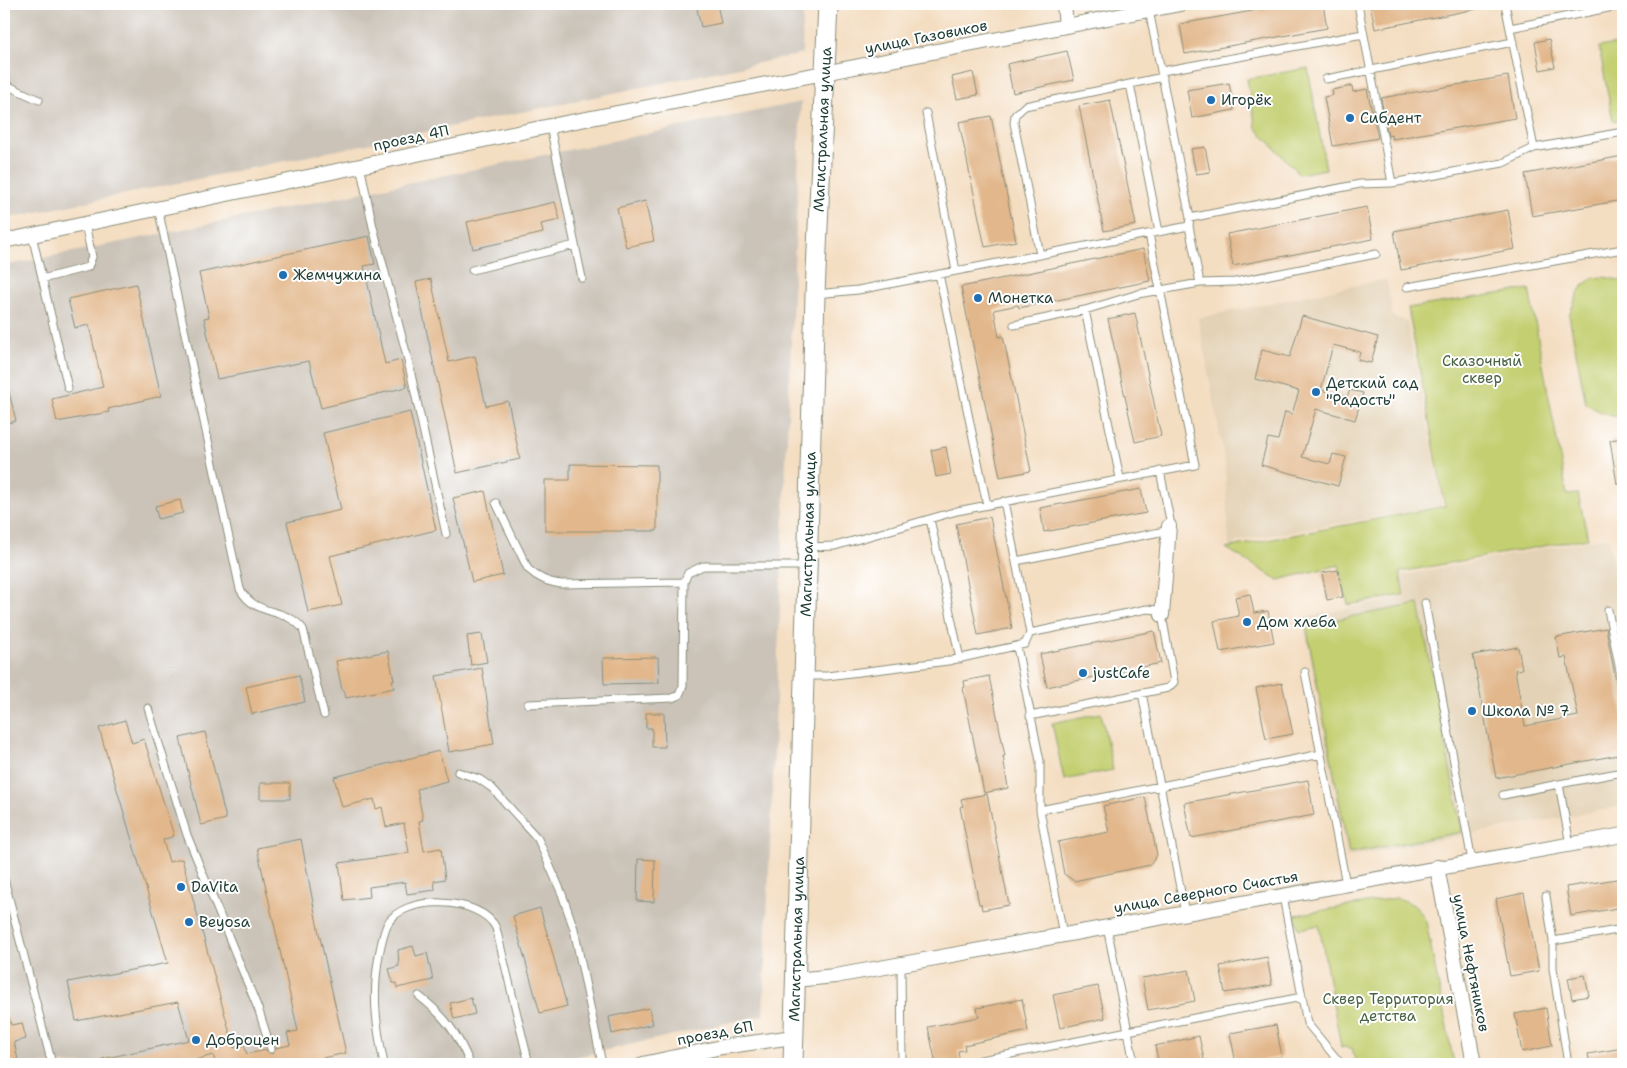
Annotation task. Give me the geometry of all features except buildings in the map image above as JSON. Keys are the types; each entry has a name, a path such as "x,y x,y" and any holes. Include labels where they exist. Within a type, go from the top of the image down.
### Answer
{"main road":[{"name":"Магистральная улица","path":"793,1064 815,294 828,4"}],"street":[{"path":"1064,4 1066,26"},
{"name":"улица Газовиков","path":"826,74 1180,4"},
{"name":"проезд 4П","path":"4,241 550,126 826,74"},
{"path":"1162,615 1169,526"},
{"name":"улица Северного Счастья","path":"795,980 835,976 1623,835"},
{"name":"улица Нефтяников","path":"1437,867 1474,1064"},
{"name":"проезд 6П","path":"643,1064 722,1047 793,1037"}],"lane":[{"path":"1358,4 1392,184"},
{"path":"1505,4 1534,148"},
{"path":"1510,28 1623,5"},
{"path":"1149,10 1200,282"},
{"path":"1040,255 1014,123 1015,115 1024,106 1130,84 1162,74 1363,34"},
{"path":"1326,79 1513,42"},
{"path":"4,84 39,100"},
{"path":"1130,84 1160,232"},
{"path":"926,114 956,271"},
{"path":"550,126 582,278"},
{"path":"815,294 858,290 1160,232 1189,222 1360,184 1392,184 1503,163 1534,148 1623,132"},
{"path":"360,165 373,227 407,356 446,534"},
{"path":"158,208 240,589 247,602 297,621 303,629 324,715"},
{"path":"42,279 84,269 91,263 85,224"},
{"path":"808,548 835,546 987,505 1120,478 1196,465 1149,234"},
{"path":"32,235 68,388"},
{"path":"472,270 576,246"},
{"path":"1407,287 1623,248"},
{"path":"1014,324 1085,310 1138,294 1200,282 1235,282 1376,254"},
{"path":"939,274 987,505"},
{"path":"1085,310 1120,478"},
{"path":"1016,561 1160,534 1169,526 1160,471"},
{"path":"804,676 844,674 960,659 1025,644 1030,633 1004,502"},
{"path":"496,503 528,569 536,576 548,582 561,584 684,582"},
{"path":"930,519 960,659"},
{"path":"528,704 672,698 679,695 683,686 684,582 688,573 703,566 807,566"},
{"path":"1425,603 1472,861"},
{"path":"1030,633 1147,609 1158,610 1162,615 1174,682 1168,688 1030,716"},
{"path":"1608,610 1623,686"},
{"path":"1017,647 1040,761 1040,810 1063,935"},
{"path":"1305,672 1346,884"},
{"path":"1142,693 1185,913"},
{"path":"148,708 187,835 259,1011 271,1049"},
{"path":"1040,810 1321,754"},
{"path":"458,772 474,777 492,788 538,839 562,894 574,929 602,1064"},
{"path":"1503,794 1623,772"},
{"path":"1559,784 1570,844"},
{"path":"4,878 52,1064"},
{"path":"1283,896 1307,1023 1341,1064"},
{"path":"1546,896 1553,941 1553,969 1568,1064"},
{"path":"384,1064 376,1026 374,981 383,934 388,922 397,913 410,907 455,903 482,912 492,920 496,928 529,1064"},
{"path":"1107,927 1134,1064"},
{"path":"1553,941 1623,929"},
{"path":"901,964 902,1064"},
{"path":"420,996 435,1008 457,1034 470,1064"},
{"path":"981,1060 1302,997"}],"shaded area":[{"path":"4,4 803,4 802,54 4,219"},
{"path":"801,102 763,1015 544,1064 4,1064 4,266"},
{"name":"Детский сад \"Радость\"","path":"1386,279 1393,317 1407,321 1443,505 1239,541 1229,549 1225,463 1198,318"},
{"name":"Школа № 7","path":"1608,537 1623,612 1623,806 1347,857 1303,617 1406,597 1402,575"}],"green space":[{"path":"1623,43 1623,119 1613,121 1599,47"},
{"path":"1308,68 1326,169 1299,174 1256,128 1247,79"},
{"path":"1604,277 1623,281 1623,416 1618,417 1608,415 1586,404 1569,315 1580,289 1592,278"},
{"name":"Сказочный сквер","path":"1529,289 1567,495 1578,494 1588,538 1400,572 1404,595 1348,605 1339,565 1278,580 1226,548 1445,506 1408,308"},
{"path":"1419,604 1462,832 1349,853 1306,625"},
{"path":"1101,713 1113,770 1064,780 1052,723"},
{"name":"Сквер Территория детства","path":"1396,898 1414,906 1421,912 1426,922 1454,1064 1356,1064 1352,1048 1341,1047 1319,925 1299,929 1295,915"}],"place":[{"name":"Игорёк","path":"1211,100"},
{"name":"Сибдент","path":"1350,118"},
{"name":"Жемчужина","path":"283,275"},
{"name":"Монетка","path":"978,298"},
{"name":"Детский сад \"Радость\"","path":"1316,392"},
{"name":"Дом хлеба","path":"1247,622"},
{"name":"justCafe","path":"1083,673"},
{"name":"Школа № 7","path":"1472,711"},
{"name":"DaVita","path":"181,887"},
{"name":"Beyosa","path":"189,922"},
{"name":"Доброцен","path":"196,1040"}]}
